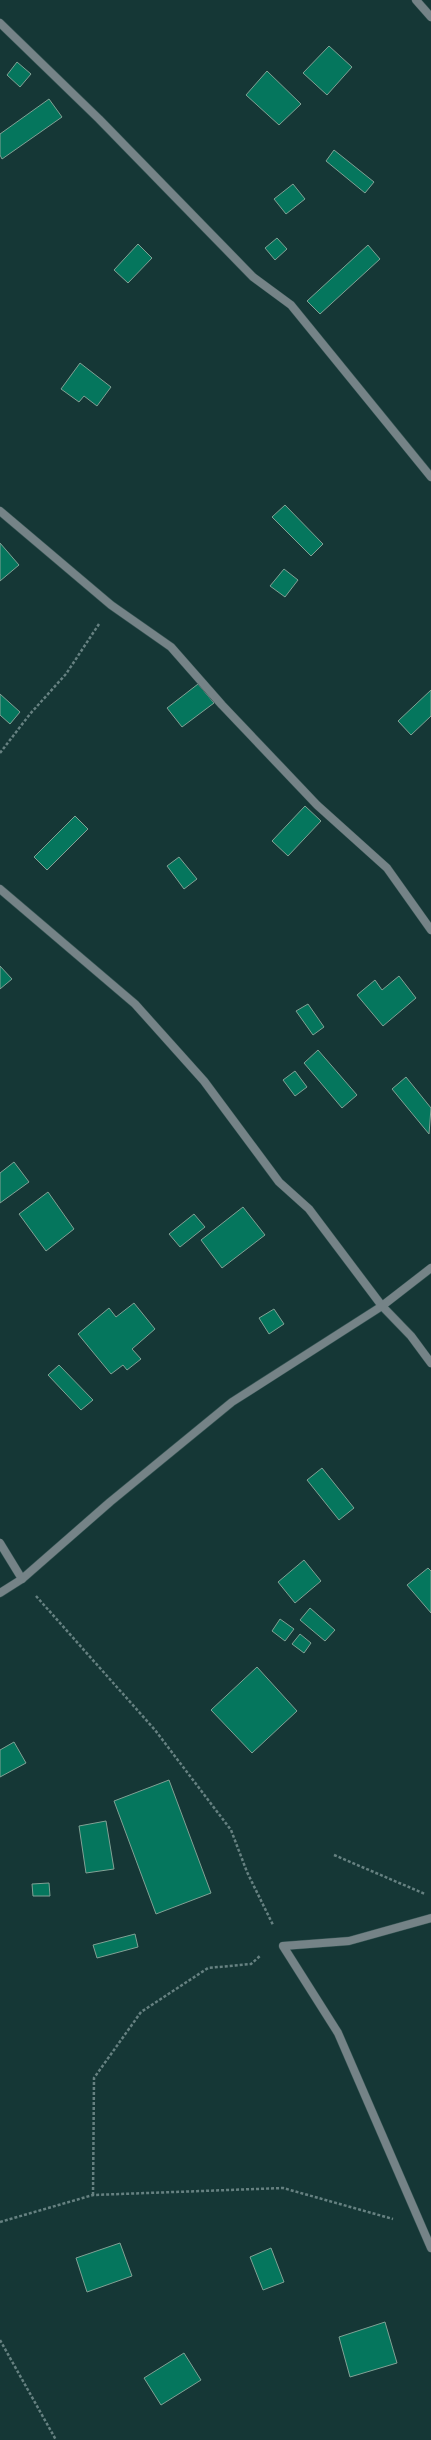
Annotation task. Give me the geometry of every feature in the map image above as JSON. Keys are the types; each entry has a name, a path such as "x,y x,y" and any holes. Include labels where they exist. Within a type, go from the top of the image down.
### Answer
{"street":[{"path":"416,0 431,17"},
{"path":"0,23 99,118 253,277 292,305 431,477"},
{"path":"0,511 111,605 171,647 222,705 317,805 387,868 431,930"},
{"path":"0,889 135,1004 204,1081 279,1182 309,1209 382,1306 411,1336 431,1363"},
{"path":"0,1593 22,1579 110,1502 232,1402 382,1306 431,1268"},
{"path":"0,1543 22,1579"},
{"path":"431,1918 349,1941 283,1946 338,2033 431,2248"}],"path":[{"path":"0,753 30,714 66,674 111,605"},
{"path":"22,1579 155,1730 231,1830 247,1872 283,1946 268,1950 251,1964 208,1968 141,2012 94,2078 93,2196"},
{"path":"334,1855 431,1897"},
{"path":"0,2222 93,2196 283,2188 422,2227"},
{"path":"0,2340 56,2440"}],"building":[{"path":"329,46 352,67 327,95 303,73"},
{"path":"17,62 31,74 20,87 7,75"},
{"path":"267,71 301,104 279,125 246,95"},
{"path":"49,99 62,117 2,159 0,155 0,134"},
{"path":"334,150 374,182 365,193 326,161"},
{"path":"293,184 305,199 286,214 274,199"},
{"path":"277,238 287,249 275,260 265,248"},
{"path":"138,244 152,258 128,283 114,270"},
{"path":"368,245 380,259 320,314 307,301"},
{"path":"80,363 111,387 97,406 84,396 79,402 61,389"},
{"path":"285,505 323,544 311,556 272,517"},
{"path":"0,543 19,565 0,581"},
{"path":"284,569 298,580 285,597 270,586"},
{"path":"198,684 214,703 182,727 167,708"},
{"path":"431,690 431,716 411,735 398,721"},
{"path":"0,694 20,712 10,724 0,715"},
{"path":"305,806 321,821 288,856 272,841"},
{"path":"75,816 88,829 47,870 34,857"},
{"path":"179,857 197,879 184,889 167,866"},
{"path":"0,966 12,979 0,989"},
{"path":"399,976 416,998 383,1026 357,995 375,980 382,990"},
{"path":"308,1004 324,1027 313,1035 296,1011"},
{"path":"318,1050 357,1095 342,1108 304,1063"},
{"path":"295,1071 307,1087 295,1096 283,1080"},
{"path":"406,1077 431,1108 429,1134 392,1089"},
{"path":"14,1162 29,1182 0,1203 0,1173"},
{"path":"48,1192 74,1229 46,1251 19,1214"},
{"path":"243,1207 265,1235 222,1268 201,1240"},
{"path":"194,1214 205,1227 180,1247 169,1234"},
{"path":"134,1303 155,1329 132,1349 141,1359 127,1370 123,1365 111,1374 78,1334 109,1308 116,1317"},
{"path":"274,1309 284,1324 269,1334 259,1318"},
{"path":"59,1365 93,1400 81,1410 48,1375"},
{"path":"322,1468 354,1508 339,1520 307,1480"},
{"path":"304,1560 321,1581 295,1603 278,1582"},
{"path":"428,1568 431,1571 431,1613 407,1585"},
{"path":"310,1608 335,1630 325,1641 300,1620"},
{"path":"280,1619 294,1629 285,1641 272,1631"},
{"path":"300,1634 311,1643 304,1653 292,1644"},
{"path":"257,1667 297,1711 252,1753 211,1710"},
{"path":"14,1742 26,1763 0,1777 0,1750"},
{"path":"169,1780 211,1893 156,1914 114,1801"},
{"path":"106,1821 114,1869 86,1873 79,1826"},
{"path":"49,1883 50,1896 33,1896 32,1884"},
{"path":"135,1934 138,1947 97,1958 93,1945"},
{"path":"120,2243 132,2276 87,2292 76,2258"},
{"path":"271,2248 284,2282 263,2290 250,2257"},
{"path":"385,2322 397,2363 350,2377 339,2337"},
{"path":"184,2353 201,2380 161,2405 144,2378"}]}
